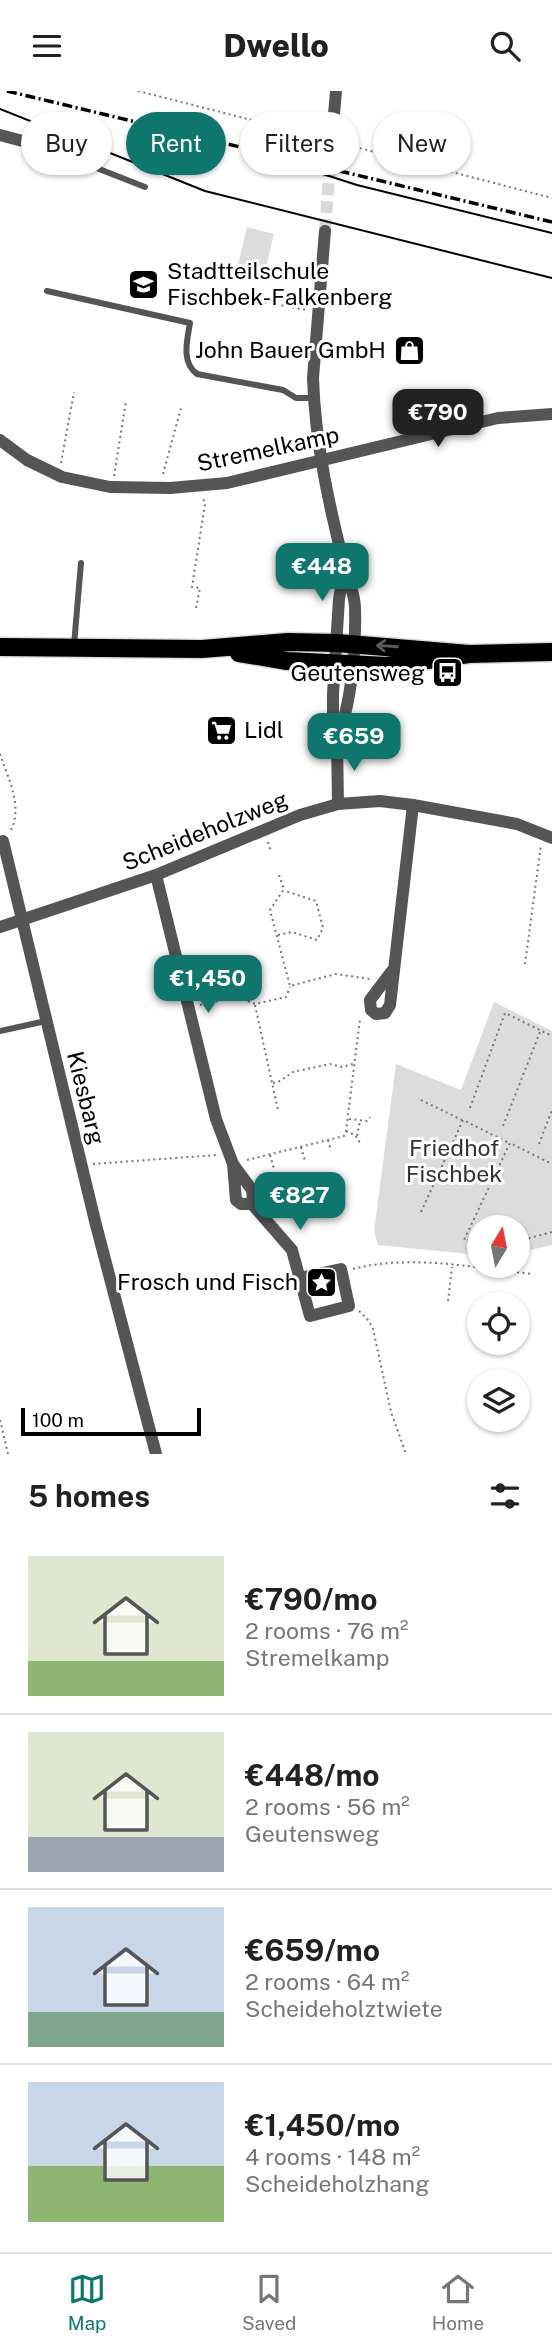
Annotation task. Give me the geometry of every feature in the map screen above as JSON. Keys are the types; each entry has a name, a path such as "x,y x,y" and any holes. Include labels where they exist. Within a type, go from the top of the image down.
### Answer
{"main road":[{"path":"0,647 212,649 288,642 469,654 552,652"},
{"path":"212,649 287,661 387,666 469,654"}],"street":[{"path":"334,112 336,91"},
{"path":"0,135 21,141"},
{"path":"324,231 314,398 321,460 354,600 333,715 337,741 338,804"},
{"name":"Stremelkamp","path":"0,440 27,460 59,475 112,487 163,488 227,482 498,418 552,414"},
{"name":"Scheideholzweg","path":"0,927 156,875 300,815 338,804 380,801 413,805 492,819 525,827 547,836"},
{"path":"392,971 371,997 370,1008 379,1014 387,1011 390,1000 413,805"},
{"name":"Kiesbarg","path":"3,841 81,1165 156,1454"},
{"path":"156,875 210,1098 231,1158 236,1200 244,1205 251,1203 292,1250 310,1316 349,1306 341,1269 300,1278"}],"lane":[{"path":"112,174 145,187"},
{"path":"47,291 190,323 185,352 191,370 197,374 283,390 296,398 314,398"},
{"path":"74,646 81,563"},
{"path":"0,1031 46,1021"}],"path":[{"path":"138,91 240,117"},
{"path":"359,148 552,198"},
{"path":"222,294 307,310"},
{"path":"59,475 74,392"},
{"path":"112,487 126,401"},
{"path":"163,488 163,470 181,408"},
{"path":"196,608 200,588 192,587 205,504 198,485"},
{"path":"0,754 15,807 13,827 3,841"},
{"path":"525,964 547,836"},
{"path":"190,1007 237,997 255,1004 286,997 290,986 270,911 284,889 279,875"},
{"path":"277,935 292,932 317,940 323,928 316,901 285,891"},
{"path":"290,986 336,974 382,982"},
{"path":"255,1004 278,1110"},
{"path":"81,1165 270,1154 344,1136 359,1020 370,1008"},
{"path":"470,1108 505,1013 552,1036"},
{"path":"503,1125 541,1030"},
{"path":"272,1083 293,1072 330,1064 342,1067 354,1064"},
{"path":"421,1100 552,1164"},
{"path":"539,1144 552,1110"},
{"path":"348,1119 367,1121 370,1117"},
{"path":"357,1137 360,1120"},
{"path":"421,1212 463,1120"},
{"path":"346,1131 357,1137 360,1143"},
{"path":"328,1139 331,1151"},
{"path":"476,1215 510,1143"},
{"path":"300,1146 304,1161"},
{"path":"270,1154 274,1169"},
{"path":"530,1238 552,1232"},
{"path":"342,1272 393,1261 533,1274"},
{"path":"448,1301 452,1266"},
{"path":"349,1306 363,1314 373,1329 391,1412 406,1454"},
{"path":"0,1420 8,1454"}],"green space":[{"path":"247,227 274,234 264,276 237,269"},
{"name":"Friedhof Fischbek","path":"494,1002 552,1031 552,1245 530,1250 530,1215 467,1215 467,1254 378,1245 374,1231 396,1064 461,1090"}],"tunnel":[{"path":"325,231 329,175"}],"tram line":[{"path":"0,109 205,191 552,278"},
{"path":"326,175 552,233"}],"railway":[{"path":"7,91 552,222"}],"place":[{"name":"Stadtteilschule Fischbek-Falkenberg","path":"144,284"},
{"name":"John Bauer GmbH","path":"409,350"},
{"name":"Geutensweg","path":"448,673"},
{"name":"Lidl","path":"221,730"},
{"name":"Frosch und Fisch","path":"321,1282"}]}
